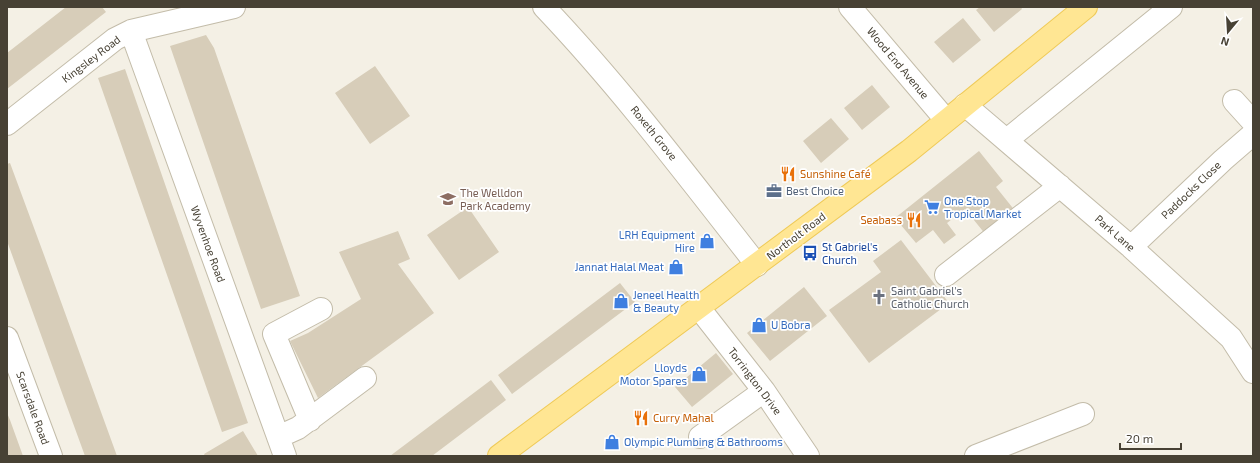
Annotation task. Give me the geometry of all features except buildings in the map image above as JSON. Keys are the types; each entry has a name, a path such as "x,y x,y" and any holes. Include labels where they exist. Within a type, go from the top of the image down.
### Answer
{"main road":[{"name":"Northolt Road","path":"498,456 909,151 1086,7"}],"street":[{"name":"Kingsley Road","path":"7,124 115,39 131,31 234,7"},
{"name":"Roxeth Grove","path":"544,7 587,53 659,138 757,265"},
{"name":"Wood End Avenue","path":"850,7 946,120"},
{"path":"1008,139 1171,7"},
{"name":"Wyvenhoe Road","path":"131,31 282,447"},
{"path":"1234,101 1253,122"},
{"name":"Park Lane","path":"965,105 1008,139 1131,247 1231,338 1253,372"},
{"name":"Paddocks Close","path":"1131,247 1223,160 1253,134"},
{"path":"946,274 1060,186"},
{"name":"Torrington Drive","path":"699,308 764,391 808,456"},
{"path":"310,420 274,334 321,309"},
{"name":"Scarsdale Road","path":"7,338 51,456"},
{"path":"282,447 298,428 365,378"},
{"path":"700,437 764,391"},
{"path":"976,456 1083,414"}],"place":[{"name":"Sunshine Café","path":"788,174"},
{"name":"Best Choice","path":"774,191"},
{"name":"The Welldon Park Academy","path":"448,199"},
{"name":"One Stop Tropical Market","path":"932,207"},
{"name":"Seabass","path":"914,220"},
{"name":"LRH Equipment Hire","path":"707,241"},
{"name":"St Gabriel's Church","path":"810,253"},
{"name":"Jannat Halal Meat","path":"676,267"},
{"name":"Saint Gabriel's Catholic Church","path":"879,297"},
{"name":"Jeneel Health & Beauty","path":"621,301"},
{"name":"U Bobra","path":"759,325"},
{"name":"Lloyds Motor Spares","path":"699,374"},
{"name":"Curry Mahal","path":"641,418"},
{"name":"Olympic Plumbing & Bathrooms","path":"612,442"}]}
